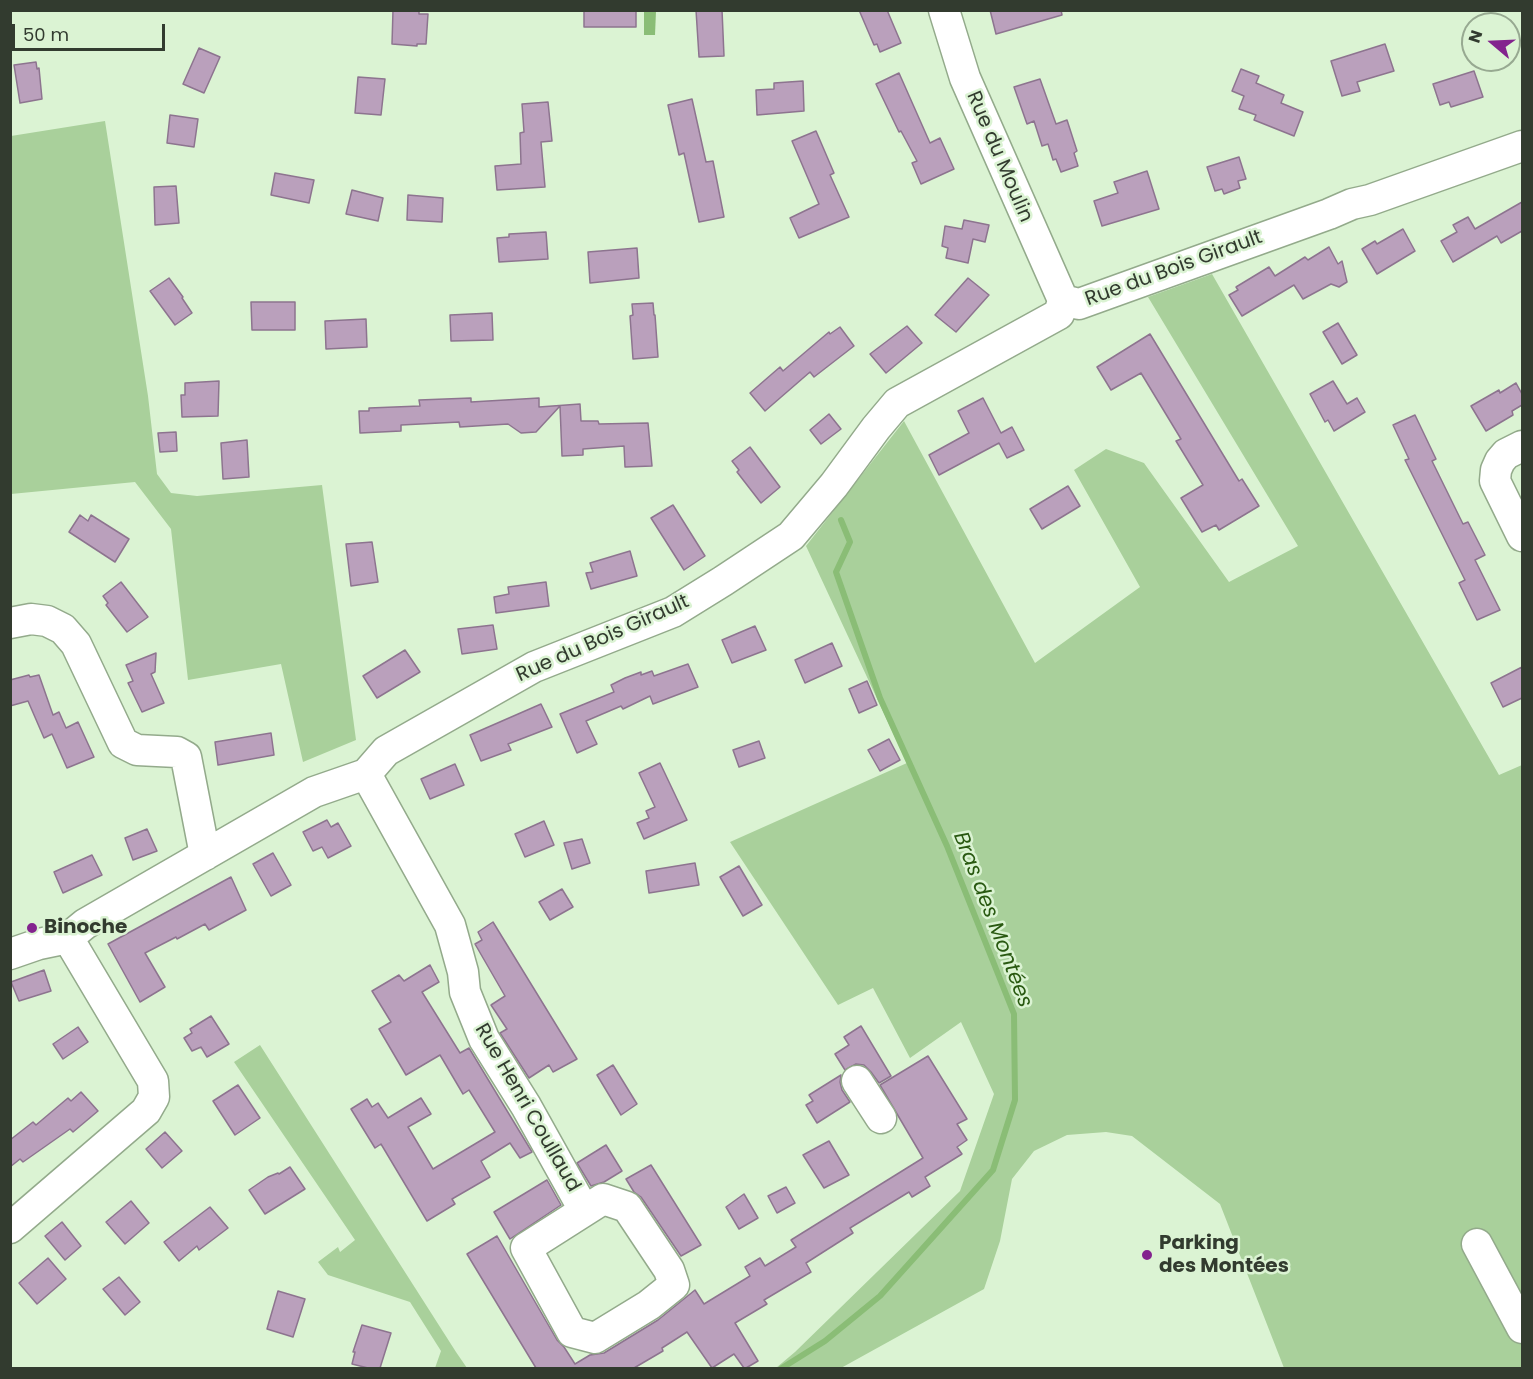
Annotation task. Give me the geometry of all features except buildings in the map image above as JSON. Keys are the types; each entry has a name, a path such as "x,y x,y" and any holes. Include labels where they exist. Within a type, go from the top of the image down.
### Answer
{"street":[{"name":"Rue du Moulin","path":"944,10 965,78 1063,300"},
{"name":"Rue du Bois Girault","path":"10,954 39,944 68,938 85,924 314,792 366,774 386,751 534,667 673,612 791,536 897,404 1059,314 1063,300 1079,304 1352,204 1371,200 1522,146"},
{"path":"1522,446 1506,454 1500,461 1495,481 1522,536"},
{"path":"10,623 31,619 47,621 63,629 76,644 123,743 137,750 177,752 186,756 205,855"},
{"name":"Rue Henri Coullaud","path":"366,774 450,925 463,972 465,992 484,1039 584,1210"},
{"path":"10,1228 146,1111 154,1097 153,1082 68,938"},
{"path":"857,1081 881,1118"},
{"path":"603,1199 627,1207 669,1269 674,1285 656,1316 595,1338 572,1332 526,1248 584,1210 603,1199"},
{"path":"1477,1244 1522,1328"}],"shaded area":[{"path":"644,11 656,11 655,35 644,35"},
{"path":"105,121 148,396 157,474 171,493 197,496 322,485 356,740 303,762 281,664 188,680 171,529 135,482 11,494 11,136"},
{"path":"1212,274 1499,775 1522,765 1522,1368 1284,1368 1220,1204 1132,1136 1106,1132 1067,1135 1034,1151 1012,1179 1000,1241 984,1289 841,1368 776,1368 960,1191 994,1094 961,1022 910,1058 873,988 838,1005 730,842 907,763 806,546 904,421 1035,663 1140,587 1074,470 1106,449 1144,463 1229,582 1298,546 1148,297"},
{"path":"260,1045 467,1368 435,1368 441,1351 410,1302 328,1275 318,1262 338,1247 340,1252 355,1240 234,1062"}],"waterway":[{"name":"Bras des Montées","path":"782,1368 825,1341 880,1296 993,1170 1015,1100 1014,1014 947,846 880,698 836,572 850,542 841,520"}],"place":[{"name":"Binoche","path":"32,928"},
{"name":"Parking des Montées","path":"1147,1255"}]}
